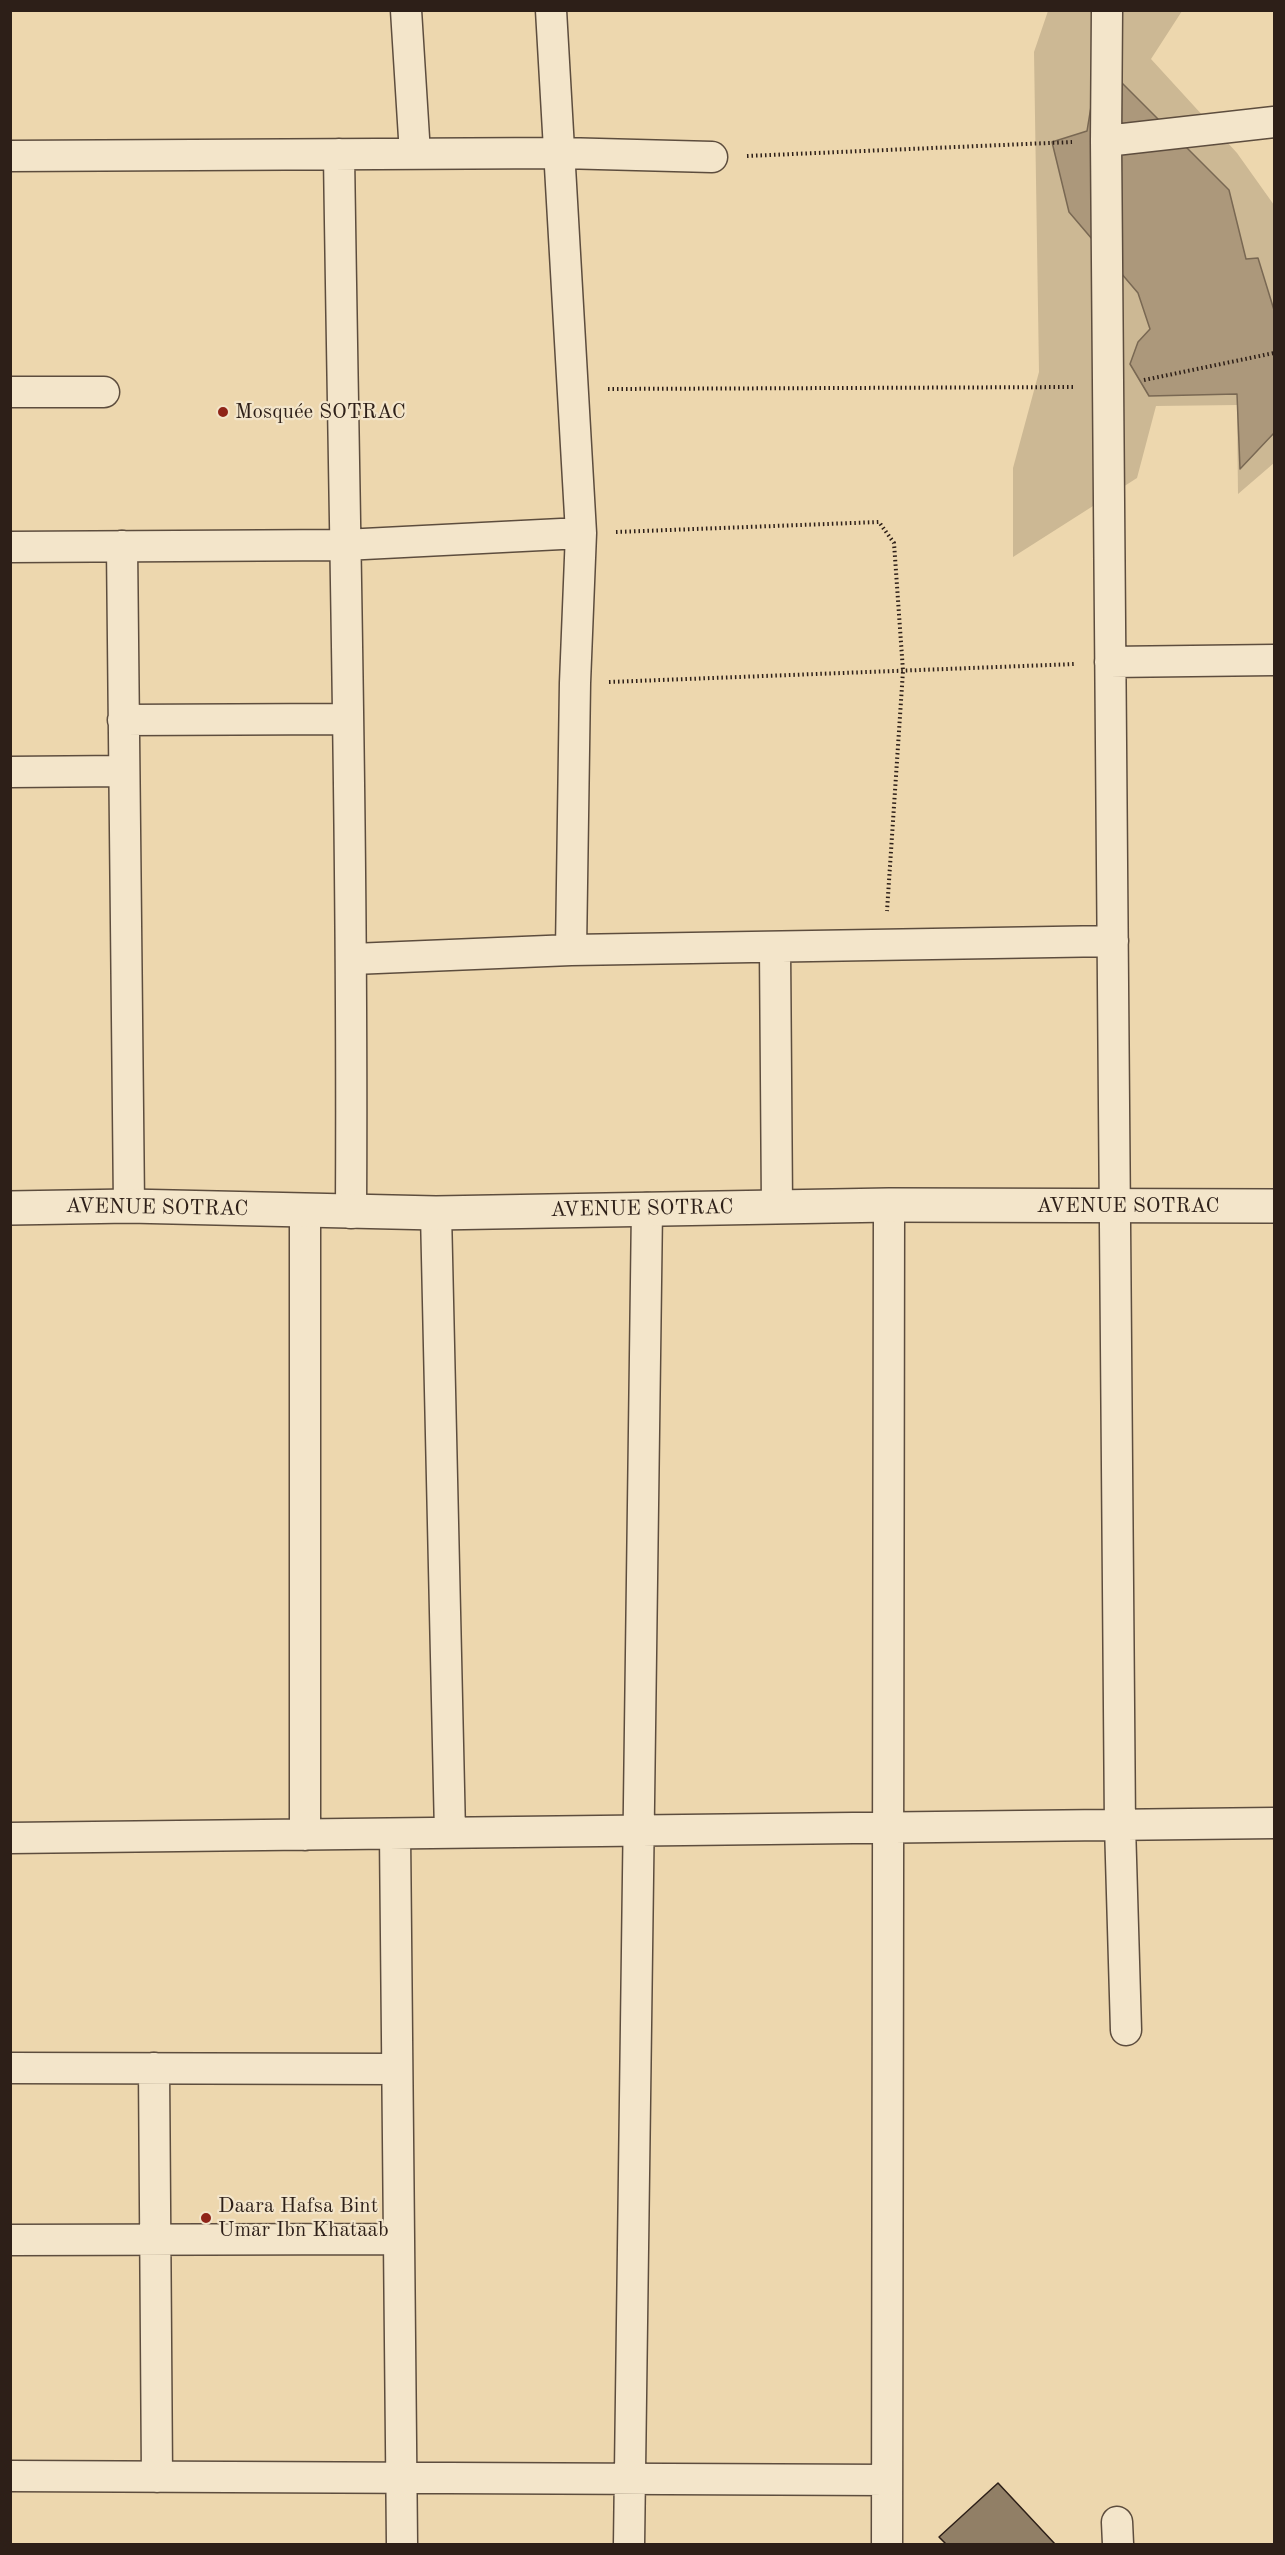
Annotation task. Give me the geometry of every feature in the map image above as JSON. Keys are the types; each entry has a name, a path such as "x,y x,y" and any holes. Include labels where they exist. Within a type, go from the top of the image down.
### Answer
{"street":[{"path":"406,10 415,154"},
{"path":"551,10 581,533 575,683 571,950"},
{"path":"1107,10 1106,141 1120,1825 1126,2030"},
{"path":"1106,141 1275,122"},
{"path":"10,156 561,153 712,157"},
{"path":"339,154 346,719 352,959 351,1213"},
{"path":"10,392 104,392"},
{"path":"10,547 344,545 581,533"},
{"path":"122,546 129,1206"},
{"path":"1110,662 1275,660"},
{"path":"123,720 346,719"},
{"path":"10,772 124,771"},
{"path":"352,959 571,950 775,949 1113,941"},
{"path":"775,949 777,1207"},
{"path":"887,2544 889,1205"},
{"name":"AVENUE SOTRAC","path":"10,1208 129,1206 351,1213 436,1213 889,1205 1275,1206"},
{"path":"629,2544 647,1208"},
{"path":"305,1211 305,1835"},
{"path":"436,1213 450,1833"},
{"path":"10,1838 1275,1823"},
{"path":"394,1834 402,2544"},
{"path":"10,2068 397,2069"},
{"path":"154,2068 157,2477"},
{"path":"10,2240 399,2238"},
{"path":"10,2476 887,2480"}],"path":[{"path":"712,157 1106,141"},
{"path":"574,389 1108,387 1275,353"},
{"path":"581,533 879,522 894,543 903,670 885,945"},
{"path":"575,683 1110,662"}],"shaded area":[{"path":"1048,11 1182,11 1151,59 1237,153 1274,205 1274,463 1238,494 1237,405 1156,406 1137,478 1013,557 1013,468 1039,372 1034,52"},
{"path":"1119,80 1229,190 1246,259 1258,258 1274,310 1274,433 1240,469 1237,394 1149,396 1130,364 1138,342 1150,329 1138,293 1069,212 1052,142 1087,131 1094,88"}],"building":[{"path":"998,2483 1055,2544 946,2544 939,2537"}],"place":[{"name":"Mosquée SOTRAC","path":"223,412"},
{"name":"Daara Hafsa Bint Umar Ibn Khataab","path":"206,2218"}]}
